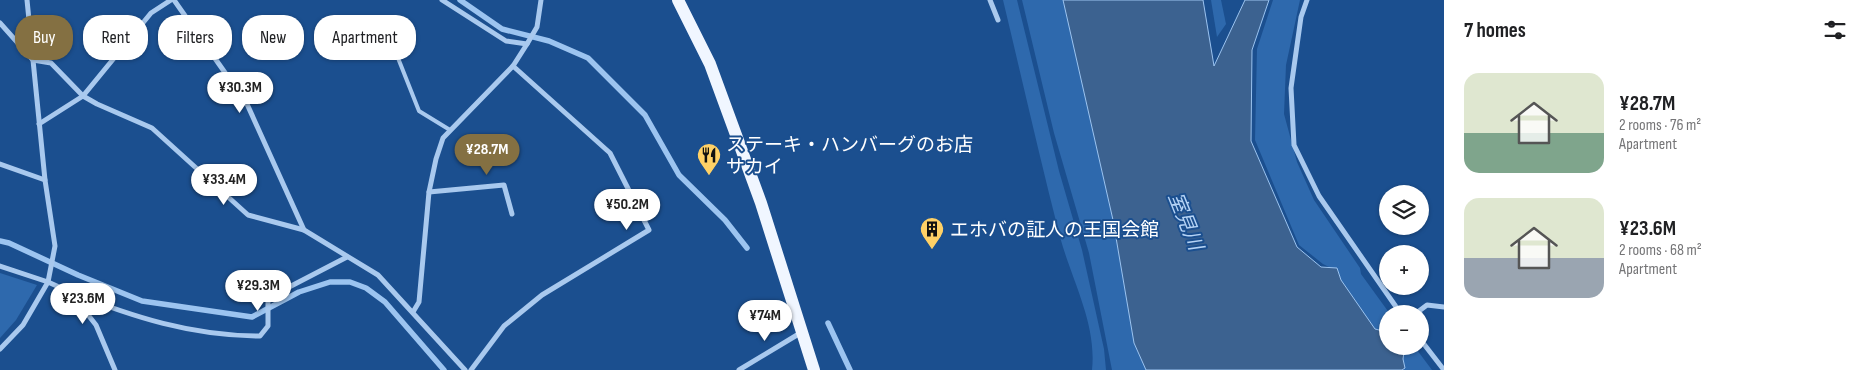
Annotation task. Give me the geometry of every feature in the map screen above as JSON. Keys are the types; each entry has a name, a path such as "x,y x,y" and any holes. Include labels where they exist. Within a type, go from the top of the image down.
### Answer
{"main road":[{"path":"678,0 710,64 761,203 814,370"}],"street":[{"path":"28,0 29,15"},
{"path":"39,124 83,96 151,13 172,0 247,104 304,230"},
{"path":"442,0 506,41 527,44"},
{"path":"413,312 419,302 429,192 436,159 444,138 513,66 537,27 541,0"},
{"path":"990,0 998,20"},
{"path":"1307,0 1301,17 1291,88 1294,145 1319,196 1395,305"},
{"path":"0,23 15,40"},
{"path":"0,349 23,325 48,282 56,246 45,180 33,60 51,63 83,96 97,104 152,128 248,215 304,230 378,275 465,370"},
{"path":"470,370 504,326 542,295 649,230 610,153 513,66"},
{"path":"0,164 45,180"},
{"path":"429,192 504,185 512,214"},
{"path":"0,266 48,282 118,311 174,327 232,336 260,336 268,326 268,298 347,257"},
{"path":"70,292 96,325 114,370"},
{"path":"1429,305 1444,307"},
{"path":"739,370 802,331"},
{"path":"1429,351 1444,370"}],"lane":[{"path":"399,60 420,110 450,130"}],"shaded area":[{"path":"1003,0 1017,0 1059,171 1082,250 1104,349 1106,370 1092,370 1093,353 1087,319 1060,237"},
{"path":"1022,0 1073,0 1152,370 1112,370 1089,253 1054,133"},
{"path":"1211,0 1221,0 1226,24 1217,37"},
{"path":"1273,0 1300,0 1286,65 1284,114 1297,162 1314,200 1360,268 1361,274 1383,305 1379,305 1379,338 1331,268 1299,245 1255,140 1257,49"},
{"path":"0,273 37,285 16,320 0,338"},
{"path":"1392,355 1421,355 1432,370 1404,370"}],"water":[{"name":"室見川","path":"1063,0 1203,0 1214,66 1245,0 1269,0 1252,50 1251,141 1297,247 1321,267 1337,268 1341,280 1375,329 1379,330 1379,355 1404,355 1405,368 1402,370 1146,370 1134,343 1113,220"}],"waterway":[{"path":"460,0 502,29 549,41 588,58 645,115 679,175 725,220 747,248"},
{"path":"0,241 9,243 78,275 142,301 252,317 299,292 330,282 350,282 366,288 385,302 444,370"},
{"path":"828,323 850,370"}],"place":[{"name":"ステーキ・ハンバーグのお店 サカイ","path":"709,176"},
{"name":"エホバの証人の王国会館","path":"932,250"}]}
